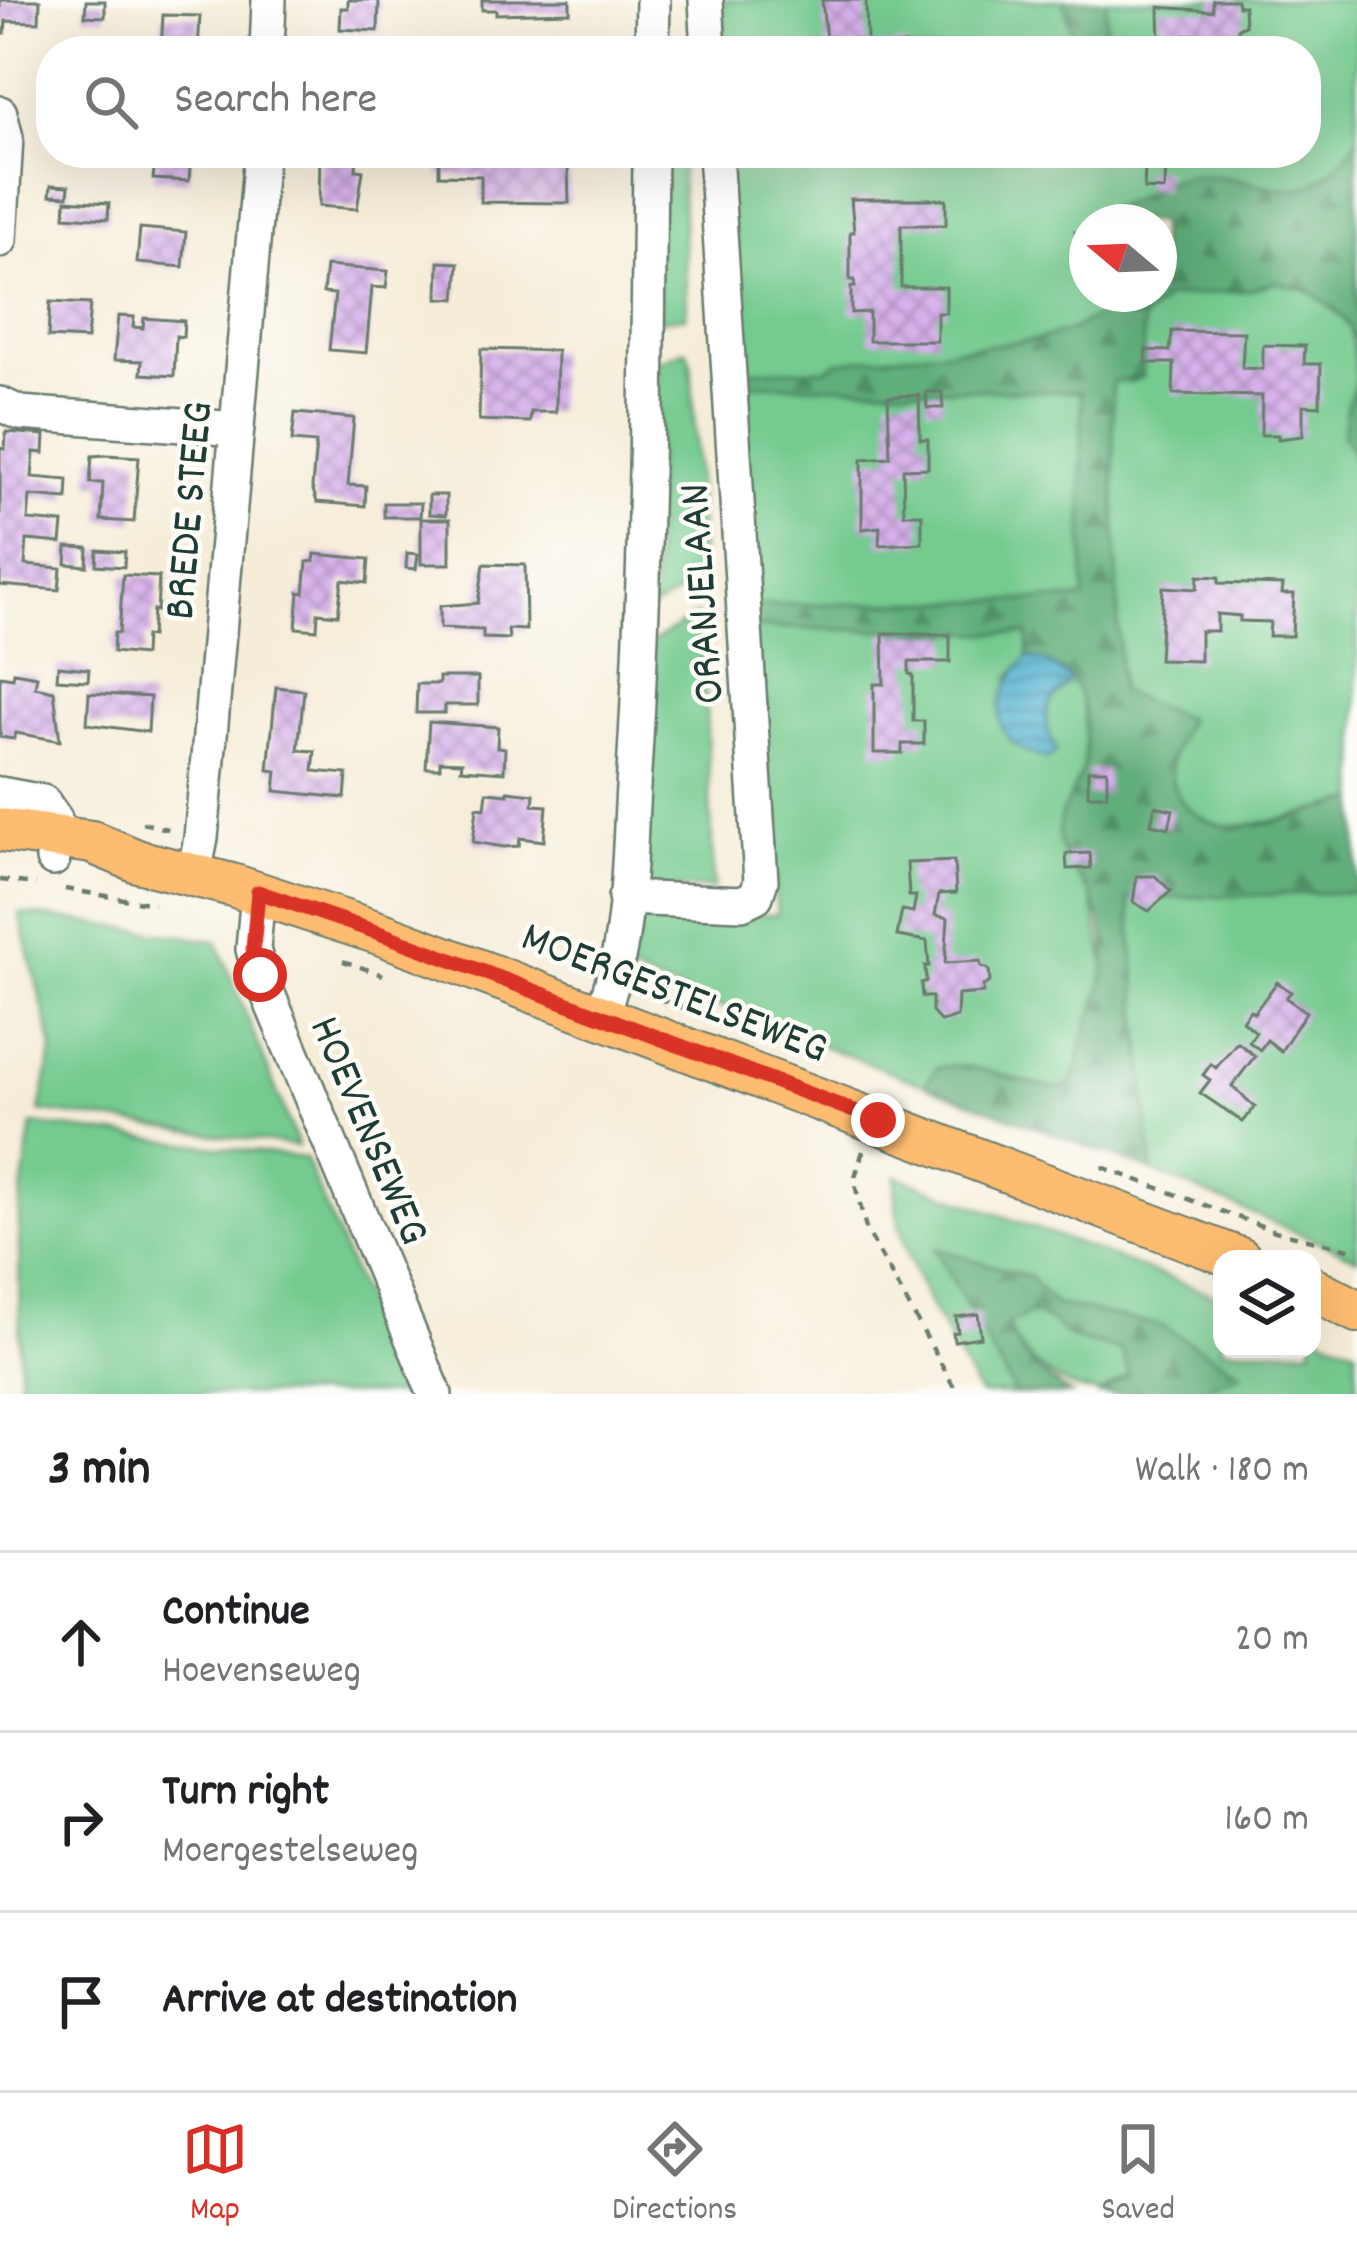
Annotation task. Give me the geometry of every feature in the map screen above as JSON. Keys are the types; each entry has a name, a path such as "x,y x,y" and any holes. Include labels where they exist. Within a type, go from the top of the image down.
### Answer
{"main road":[{"name":"MOERGESTELSEWEG","path":"0,830 55,848"},
{"name":"MOERGESTELSEWEG","path":"0,854 92,842 137,861 258,892 602,1015 1216,1250"},
{"path":"1321,1293 1357,1311"}],"street":[{"path":"268,36 269,0"},
{"path":"652,36 653,0"},
{"path":"706,0 708,36"},
{"path":"0,113 7,138 0,240"},
{"name":"BREDE STEEG","path":"194,874 201,838 260,168"},
{"name":"ORANJELAAN","path":"602,1015 615,981 625,898 643,629 650,168"},
{"name":"ORANJELAAN","path":"625,898 742,903 756,896 760,881 716,168"},
{"path":"0,404 20,413 237,430"},
{"path":"0,794 43,802 55,819 55,848"},
{"name":"HOEVENSEWEG","path":"258,892 253,949 260,975 436,1394"}],"path":[{"path":"0,880 165,905"},
{"path":"338,959 401,981"},
{"path":"862,1153 854,1180 866,1229 958,1394"},
{"path":"1097,1165 1275,1232 1357,1251"}],"green space":[{"path":"724,0 1357,0 1357,140 1341,165 1305,189 1289,191 1187,176 1134,203 1069,204 1069,312 1111,312 1084,599 734,606 724,168 1321,168 1321,36 724,36"},
{"path":"1063,0 1106,0 1107,36 1070,36"},
{"path":"1357,140 1357,380 1355,339 1343,317 1310,291 1277,282 1249,290 1177,297 1177,204 1119,204 1189,176 1299,188 1337,166"},
{"path":"658,168 681,168 687,307 685,317 657,320"},
{"path":"1277,282 1309,291 1343,317 1350,329 1357,380 1346,409 1352,455 1357,458 1357,800 1239,825 1211,823 1189,812 1175,790 1171,753 1120,693 1112,381 1142,377 1143,319 1151,312 1177,312 1177,297 1249,290"},
{"path":"1105,312 1151,312 1143,319 1143,377 1112,382 1120,692 1188,719 1171,768 1180,798 1197,815 1240,827 1357,800 1357,892 1129,899 1152,1171 925,1085 937,1068 953,1066 1066,1088 1076,1070 1102,984 1106,952 1091,896 1059,841 1062,814 1085,756 1084,713 1071,680 1054,666 1028,657 1028,634 735,627 734,606 1084,599 1081,392 740,384 724,371 827,369 837,362 1036,340 1071,330"},
{"path":"686,350 691,360 702,577 653,608 659,361"},
{"path":"1357,380 1357,458 1343,435"},
{"path":"695,616 702,621 714,888 651,888 643,868 652,642"},
{"path":"735,627 1029,634 1028,657 1008,678 1056,752 1047,712 1071,680 1083,697 1085,746 1083,770 1061,815 1068,863 1091,895 1107,974 1083,1041 1079,1072 1066,1088 953,1066 937,1068 925,1085 622,969 633,911 777,915 763,735"},
{"path":"1357,892 1357,1258 1152,1171 1129,898"},
{"path":"19,913 217,941 298,1146 40,1111 53,1047"},
{"path":"32,1124 305,1158 403,1394 20,1394 19,1211"},
{"path":"896,1176 1213,1295 1213,1356 1162,1326 1053,1304 1030,1277 936,1249 1015,1394 979,1394 922,1289 896,1205"},
{"path":"935,1248 1030,1277 1054,1304 1162,1326 1242,1373 1186,1394 1100,1394 1128,1375 1122,1351 1068,1337 1033,1313 1008,1324 1012,1336 1033,1365 1071,1394 1015,1394"},
{"path":"1033,1313 1068,1337 1122,1351 1129,1375 1104,1392 1073,1387 1045,1372 1022,1349 1007,1324"},
{"path":"1321,1335 1356,1349 1357,1394 1186,1394 1241,1372 1217,1358 1321,1358"}],"water":[{"path":"1028,657 1047,662 1071,680 1049,705 1046,720 1056,752 1048,759 1013,742 1000,718 1006,689"}],"building":[{"path":"0,0 40,0 39,22 6,21 5,33 0,33"},
{"path":"348,0 379,0 378,31 340,29 341,8 348,8"},
{"path":"482,0 570,0 570,12 496,14 496,10 482,10"},
{"path":"822,0 866,0 867,36 826,36"},
{"path":"1213,0 1237,0 1238,6 1244,6 1245,25 1238,28 1238,36 1160,36 1159,7 1213,11"},
{"path":"86,1 105,1 105,17 85,16"},
{"path":"163,15 200,16 199,36 162,36"},
{"path":"154,168 190,168 189,181 153,179"},
{"path":"320,168 363,171 357,209 319,206"},
{"path":"439,168 568,168 569,203 481,202 481,176 439,175"},
{"path":"1145,169 1166,170 1164,190 1144,189"},
{"path":"51,185 69,186 68,196 50,195"},
{"path":"851,199 946,199 946,225 901,225 901,287 946,287 946,313 937,313 937,341 869,341 869,312 851,313 851,287 855,287 850,280"},
{"path":"66,200 109,203 108,219 65,216"},
{"path":"140,228 186,232 183,267 137,263"},
{"path":"439,262 459,263 456,299 438,298"},
{"path":"326,266 388,271 386,288 372,287 366,353 329,350 335,294 323,293"},
{"path":"50,302 90,304 87,339 48,337"},
{"path":"118,316 134,317 133,327 143,328 144,318 184,321 183,337 176,336 174,376 141,374 142,361 114,360"},
{"path":"1172,331 1244,332 1242,368 1263,369 1263,345 1305,346 1304,364 1321,364 1320,406 1303,405 1303,436 1261,435 1262,396 1173,394 1174,363 1146,363 1146,350 1170,351"},
{"path":"481,349 557,351 556,412 531,412 530,422 479,420"},
{"path":"926,392 942,392 943,408 927,408"},
{"path":"919,395 920,439 928,439 928,468 903,469 904,514 922,514 922,543 879,545 880,527 862,529 862,459 890,457 888,397"},
{"path":"295,413 354,418 348,485 366,486 365,506 317,502 312,487 316,443 292,441"},
{"path":"6,432 45,435 44,453 34,452 32,477 68,480 67,499 30,496 28,520 63,523 61,543 27,540 25,565 61,568 59,590 0,585 0,448 5,449"},
{"path":"92,456 139,457 134,522 101,520 103,483 90,483"},
{"path":"429,495 446,495 446,515 429,514"},
{"path":"384,503 421,503 420,517 384,517"},
{"path":"421,519 450,519 450,564 421,564"},
{"path":"67,547 88,548 87,566 66,564"},
{"path":"97,550 125,552 124,567 96,565"},
{"path":"407,553 418,554 416,569 406,568"},
{"path":"315,554 369,559 367,583 342,580 338,615 318,613 317,630 296,628 299,592 304,593 307,562 314,561"},
{"path":"484,564 525,565 526,630 508,629 509,639 483,638 483,630 440,628 440,606 478,603"},
{"path":"123,575 159,577 157,611 153,610 151,637 145,636 144,655 113,652"},
{"path":"1198,576 1219,577 1219,583 1283,585 1282,594 1294,594 1292,636 1269,636 1270,622 1217,614 1217,631 1200,631 1200,661 1159,660 1163,587 1197,589"},
{"path":"883,633 950,635 950,662 909,662 913,721 924,721 924,744 902,744 902,753 874,753 874,684 884,684"},
{"path":"58,666 89,669 88,681 57,679"},
{"path":"14,672 37,676 35,687 54,691 60,741 16,733 14,739 0,737 0,676 13,678"},
{"path":"439,677 478,677 478,705 445,705 445,713 416,713 417,684 439,684"},
{"path":"276,687 304,690 298,750 315,751 313,771 347,774 345,798 275,791 277,771 268,770"},
{"path":"89,693 150,697 148,732 87,724"},
{"path":"429,722 498,727 497,747 505,748 504,772 461,769 462,762 440,761 440,768 426,768"},
{"path":"1088,770 1107,770 1107,795 1088,795"},
{"path":"487,792 534,794 533,805 547,806 544,841 520,838 519,846 504,847 473,842 477,807 485,808"},
{"path":"1155,806 1173,810 1169,828 1151,824"},
{"path":"1090,853 1091,868 1067,869 1066,854"},
{"path":"954,861 956,893 939,894 935,915 948,918 945,963 980,961 989,970 990,982 983,986 983,993 958,995 957,1017 941,1022 932,1012 932,997 922,997 921,983 926,982 925,966 929,966 927,941 897,936 902,910 913,912 916,896 909,896 907,863"},
{"path":"1137,876 1155,876 1171,891 1149,911 1133,902"},
{"path":"1277,982 1291,992 1286,998 1306,1012 1281,1051 1267,1040 1260,1050 1249,1042 1256,1032 1242,1021"},
{"path":"1237,1042 1255,1056 1232,1086 1255,1107 1243,1122 1200,1093 1210,1080 1203,1075 1211,1064 1216,1068"},
{"path":"978,1314 981,1337 954,1341 956,1317"}],"route":[{"path":"260,975 253,949 258,892 878,1120"}]}
